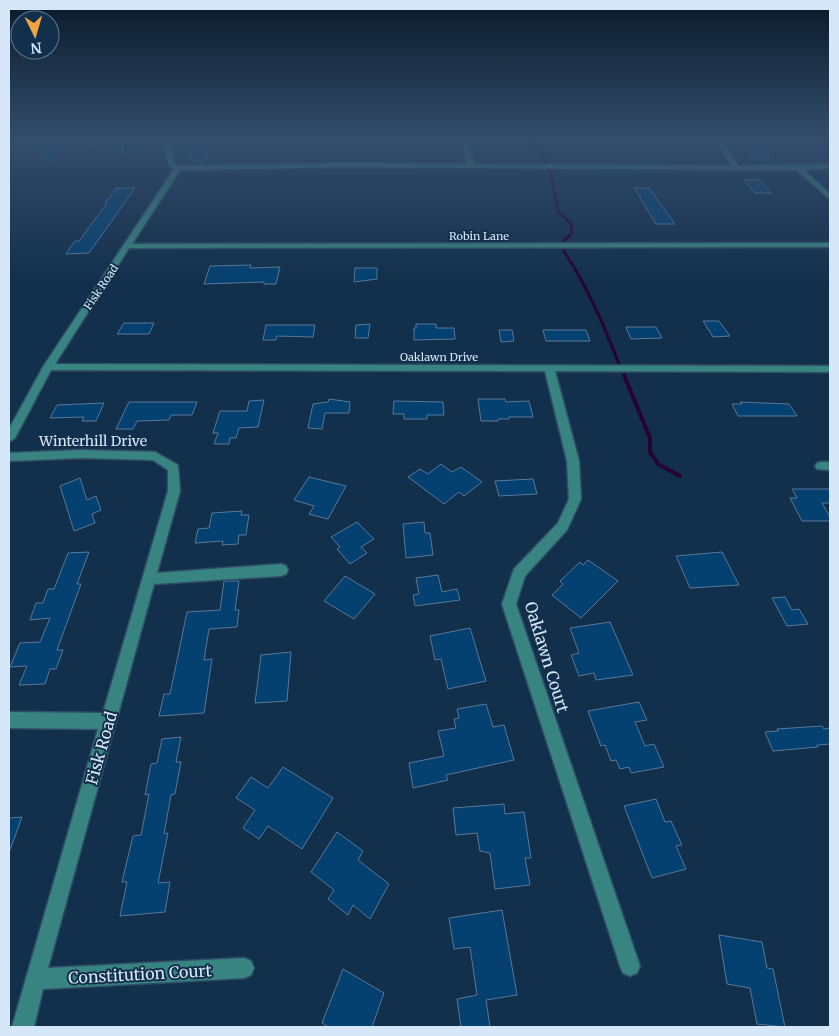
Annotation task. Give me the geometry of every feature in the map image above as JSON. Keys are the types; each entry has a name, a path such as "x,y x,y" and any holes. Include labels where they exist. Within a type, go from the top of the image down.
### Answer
{"street":[{"name":"Fisk Road","path":"9,438 48,367 166,186"},
{"path":"819,186 830,197"},
{"name":"Robin Lane","path":"129,246 570,247 830,245"},
{"name":"Oaklawn Drive","path":"48,367 550,370 830,369"},
{"name":"Oaklawn Court","path":"550,370 573,461 575,499 563,526 519,573 509,604 630,966"},
{"name":"Winterhill Drive","path":"9,457 82,454 155,456 174,468"},
{"name":"Fisk Road","path":"24,1027 35,979 174,491 174,468"},
{"path":"149,579 281,570"},
{"path":"9,720 109,721"},
{"name":"Constitution Court","path":"35,979 244,968"}],"building":[{"path":"749,186 765,186 771,193 755,193"},
{"path":"116,188 135,188 89,253 66,254 75,241 79,241"},
{"path":"634,188 649,188 675,224 656,224"},
{"path":"251,265 250,268 280,267 276,284 264,284 264,282 204,284 210,266"},
{"path":"355,268 377,268 377,279 354,282"},
{"path":"703,321 719,321 730,336 713,337"},
{"path":"124,323 154,323 149,334 117,334"},
{"path":"370,324 368,338 355,338 356,325"},
{"path":"416,324 436,324 436,328 454,328 455,339 414,340"},
{"path":"266,325 315,325 313,337 277,336 276,340 263,340"},
{"path":"626,327 656,327 662,338 631,339"},
{"path":"499,330 512,330 514,341 501,342"},
{"path":"543,330 586,330 590,341 546,341"},
{"path":"329,399 350,402 349,413 325,413 322,429 308,428 313,404 328,402"},
{"path":"478,399 505,399 506,402 529,401 533,417 509,417 509,419 498,419 498,421 481,421"},
{"path":"264,400 258,427 239,428 236,438 230,438 229,444 214,444 218,433 213,433 220,411 247,411 249,401"},
{"path":"394,401 443,402 444,415 427,415 427,419 404,419 404,414 393,414"},
{"path":"129,402 197,402 192,415 171,415 169,420 137,421 133,429 116,429"},
{"path":"740,402 789,404 797,416 738,416 732,404 742,404"},
{"path":"104,403 96,421 82,421 84,417 50,418 57,405"},
{"path":"441,464 452,472 461,467 482,482 464,496 459,492 444,504 408,477 420,469 428,474"},
{"path":"309,477 346,486 328,519 309,514 314,506 294,500"},
{"path":"80,478 87,500 96,496 101,510 92,514 95,523 74,531 60,486"},
{"path":"533,479 537,494 499,496 495,481"},
{"path":"792,489 830,489 830,503 822,503 830,517 830,521 802,521 790,498 797,498"},
{"path":"242,511 241,515 249,515 246,535 239,535 238,544 222,545 223,541 195,543 198,529 209,528 212,513"},
{"path":"357,522 374,539 361,547 367,553 350,564 337,549 340,547 331,537"},
{"path":"424,522 425,533 430,533 433,555 406,558 403,524"},
{"path":"89,552 77,584 81,584 57,650 63,650 56,669 50,669 45,684 19,685 27,666 10,667 20,643 40,642 50,618 30,620 36,603 43,603 48,589 54,589 68,553"},
{"path":"722,552 739,585 690,588 676,556"},
{"path":"588,560 618,581 581,618 552,595 563,584 560,581 580,562 583,565"},
{"path":"438,575 442,592 457,589 460,600 415,606 413,595 419,594 416,578"},
{"path":"345,576 375,594 354,619 324,601"},
{"path":"224,581 239,581 235,610 239,610 237,627 209,629 204,660 212,659 204,713 159,716 164,694 170,694 187,612 220,610"},
{"path":"785,597 792,610 799,609 808,624 787,626 772,598"},
{"path":"610,622 633,675 596,680 594,673 579,676 571,655 579,653 570,628"},
{"path":"470,628 486,681 448,689 441,659 435,660 430,636"},
{"path":"291,652 287,701 255,703 261,655"},
{"path":"639,702 647,720 635,722 645,746 654,744 664,767 631,773 629,767 620,769 616,760 611,761 605,745 601,746 588,711"},
{"path":"486,704 493,727 504,725 514,760 446,775 448,780 413,788 409,763 444,756 438,731 456,728 454,719 459,718 457,709"},
{"path":"822,726 824,729 830,728 830,744 817,745 818,747 773,751 765,732 778,731 777,729"},
{"path":"181,737 176,762 181,762 175,794 171,795 164,834 168,833 158,883 170,882 165,912 120,916 127,882 122,882 133,836 141,835 149,794 145,795 151,764 157,763 162,739"},
{"path":"283,767 333,798 302,849 268,826 259,839 243,828 255,810 236,798 251,777 268,788"},
{"path":"656,799 665,822 671,821 682,845 676,846 686,869 652,878 624,806"},
{"path":"504,804 505,814 524,812 531,858 525,858 530,885 495,889 490,853 480,851 477,833 456,835 453,808"},
{"path":"22,817 10,850 9,818"},
{"path":"337,832 363,851 358,860 389,884 370,919 353,905 348,915 328,899 334,890 311,872"},
{"path":"502,910 517,995 486,1000 490,1027 461,1027 457,999 477,995 470,947 454,949 449,918"},
{"path":"719,935 762,942 767,968 773,969 785,1027 757,1024 750,988 727,984"},
{"path":"343,969 384,993 372,1027 329,1027 322,1023"}],"waterway":[{"path":"553,186 558,211 571,224 572,233 568,236"},
{"path":"564,244 564,240 570,235"},
{"path":"563,250 580,277 619,364"},
{"path":"624,375 650,438 650,452 658,464 680,476"}]}
